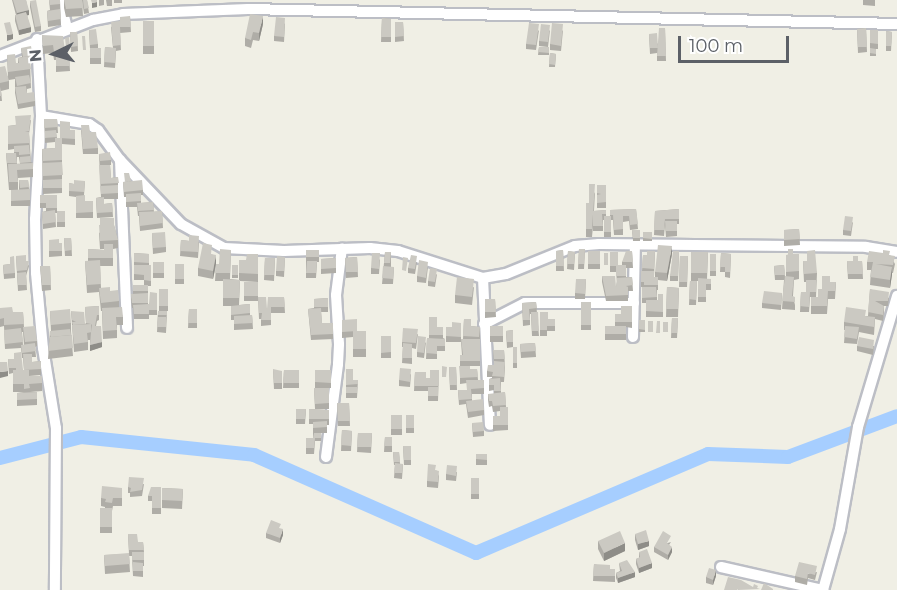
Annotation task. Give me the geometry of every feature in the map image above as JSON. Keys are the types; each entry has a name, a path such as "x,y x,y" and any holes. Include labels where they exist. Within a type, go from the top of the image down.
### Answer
{"street":[{"path":"60,0 67,29"},
{"path":"0,56 37,39 93,20 123,14 248,9 897,24"},
{"path":"37,39 40,116 35,219 36,273 43,348 56,428 58,458 55,590"},
{"path":"40,116 89,124 98,130 120,160 181,224 224,248 284,251 342,248 398,251 483,279 506,274 575,246 635,244 866,247 897,252"},
{"path":"120,160 127,328"},
{"path":"633,337 635,244"},
{"path":"326,457 338,364 336,288 342,248"},
{"path":"483,279 490,425"},
{"path":"721,567 823,590 840,529 858,427 897,296"},
{"path":"484,324 525,303 634,303"}],"building":[{"path":"13,0 26,0 29,10 17,13"},
{"path":"36,0 41,26 35,27 30,1"},
{"path":"49,0 60,0 60,4 50,5"},
{"path":"64,0 82,0 83,8 66,9"},
{"path":"83,0 87,0 89,8 84,9"},
{"path":"60,9 61,19 48,21 47,11"},
{"path":"26,12 31,27 19,30 15,15"},
{"path":"250,14 263,16 259,33 253,32 251,40 245,38"},
{"path":"130,16 131,27 120,27 121,45 113,46 111,22 120,21 120,17"},
{"path":"276,17 285,18 284,37 274,36"},
{"path":"382,18 391,19 391,37 381,37"},
{"path":"143,21 154,21 154,46 143,46"},
{"path":"10,22 13,34 7,35 4,23"},
{"path":"395,22 403,22 404,36 395,37"},
{"path":"529,23 539,24 536,45 526,44"},
{"path":"552,23 563,24 561,46 550,44"},
{"path":"541,24 550,25 548,42 539,41"},
{"path":"659,28 665,28 666,56 657,56"},
{"path":"866,28 867,47 858,47 857,29"},
{"path":"96,29 98,44 90,45 89,30"},
{"path":"870,30 878,30 878,44 870,43"},
{"path":"886,31 892,32 891,46 886,46"},
{"path":"70,32 77,32 78,46 71,47"},
{"path":"657,33 658,48 650,48 649,34"},
{"path":"42,35 63,36 65,51 54,52 53,45 43,46"},
{"path":"82,36 85,36 86,50 83,50"},
{"path":"69,37 70,47 66,47 65,38"},
{"path":"31,46 33,57 23,57 21,48"},
{"path":"105,47 116,48 115,63 104,62"},
{"path":"539,47 549,47 549,53 538,52"},
{"path":"90,48 101,48 101,58 90,58"},
{"path":"870,48 876,49 876,54 870,53"},
{"path":"550,53 556,54 555,65 549,64"},
{"path":"15,54 16,63 19,63 18,58 29,56 31,69 8,72 7,55"},
{"path":"69,55 70,66 56,66 56,56"},
{"path":"5,66 9,81 0,83 0,67"},
{"path":"29,75 31,83 17,86 15,77"},
{"path":"26,86 27,93 34,92 35,101 18,104 15,87"},
{"path":"31,115 29,131 25,131 29,132 30,143 8,144 8,126 16,125 15,116"},
{"path":"44,119 57,119 58,127 44,128"},
{"path":"60,121 70,122 70,130 75,130 75,139 60,138"},
{"path":"81,125 89,125 90,132 96,132 98,148 83,149"},
{"path":"56,130 57,137 45,138 45,131"},
{"path":"55,138 62,138 62,160 43,161 42,149 55,148"},
{"path":"29,145 30,154 19,155 19,152 14,152 14,146"},
{"path":"110,152 111,160 100,161 99,154"},
{"path":"6,153 16,153 17,163 7,163"},
{"path":"30,156 31,162 20,163 20,157"},
{"path":"62,162 63,175 43,176 42,163"},
{"path":"33,163 33,169 17,170 18,182 9,182 8,164"},
{"path":"99,165 110,165 111,178 118,177 119,183 100,184"},
{"path":"124,173 129,173 131,181 125,182"},
{"path":"62,179 62,188 43,188 43,180"},
{"path":"19,180 28,180 29,187 20,188"},
{"path":"74,180 85,181 84,192 69,191 69,183 74,184"},
{"path":"142,180 143,190 124,192 123,182"},
{"path":"589,184 595,184 592,229 586,229 586,203 589,203"},
{"path":"118,185 118,193 101,194 100,186"},
{"path":"597,185 606,185 606,202 597,203 597,195 601,194 597,193"},
{"path":"30,189 30,200 11,201 11,190"},
{"path":"141,193 141,201 126,202 126,194"},
{"path":"40,195 57,195 57,208 46,208 46,203 40,203"},
{"path":"85,195 85,201 93,201 93,212 76,213 76,196"},
{"path":"104,197 104,204 112,203 113,212 97,213 96,198"},
{"path":"153,202 154,210 138,211 137,203"},
{"path":"636,209 638,224 630,225 629,216 623,216 623,229 614,230 613,215 610,215 610,210"},
{"path":"679,209 679,219 665,219 664,230 654,230 655,211"},
{"path":"55,210 56,222 43,224 42,212"},
{"path":"606,210 606,214 602,214 603,226 593,226 593,211"},
{"path":"57,211 65,211 65,222 57,222"},
{"path":"162,211 163,223 140,226 139,212"},
{"path":"604,216 611,216 611,232 604,232"},
{"path":"845,216 853,217 851,231 843,230"},
{"path":"100,218 114,218 114,225 100,225"},
{"path":"665,221 677,221 677,231 666,231"},
{"path":"99,225 114,225 118,240 100,241"},
{"path":"799,229 800,239 784,240 784,230"},
{"path":"632,230 640,230 640,238 633,238"},
{"path":"165,232 166,247 153,248 152,233"},
{"path":"643,232 652,232 652,239 643,238"},
{"path":"189,235 199,236 198,252 180,251 181,240 189,241"},
{"path":"64,238 71,238 72,250 65,251"},
{"path":"59,239 59,243 62,243 62,251 49,251 49,240"},
{"path":"203,243 212,245 211,254 216,255 213,271 198,268"},
{"path":"104,244 113,244 113,258 88,258 88,249 104,250"},
{"path":"658,245 672,246 667,273 655,272"},
{"path":"220,249 231,250 230,273 215,273 216,264 219,264"},
{"path":"579,249 585,249 584,264 578,264"},
{"path":"788,249 793,249 793,254 799,254 799,271 786,272"},
{"path":"306,250 319,250 319,257 306,257"},
{"path":"563,250 564,266 556,266 556,251"},
{"path":"815,250 817,273 804,274 803,261 807,261 807,251"},
{"path":"883,250 890,251 889,255 895,256 893,265 876,264 892,267 890,280 870,277 873,262 867,262 869,251 883,253"},
{"path":"568,251 575,252 574,264 567,264"},
{"path":"588,251 600,251 600,264 588,264"},
{"path":"626,251 632,251 633,262 622,262"},
{"path":"647,251 655,251 654,269 642,268 643,255 647,255"},
{"path":"673,251 679,251 678,276 670,276"},
{"path":"385,252 391,252 390,263 384,263"},
{"path":"610,252 618,252 618,265 626,265 626,276 616,276 616,266 610,266"},
{"path":"691,252 708,252 707,273 691,273"},
{"path":"134,253 149,254 149,263 134,262"},
{"path":"372,253 380,253 379,269 371,268"},
{"path":"604,253 608,253 608,265 604,265"},
{"path":"721,253 731,254 730,272 725,272 725,267 720,267"},
{"path":"247,254 258,254 258,274 239,273 239,260 246,260"},
{"path":"710,254 716,254 716,271 710,271"},
{"path":"26,255 26,261 29,261 27,270 17,271 16,256"},
{"path":"411,255 417,256 415,269 408,268"},
{"path":"14,256 15,273 4,274 3,265 10,264 10,257"},
{"path":"277,256 285,257 284,271 276,271"},
{"path":"680,256 688,256 687,282 679,282"},
{"path":"853,256 858,256 858,261 862,261 863,274 848,274 847,261 853,261"},
{"path":"357,257 358,272 346,272 345,258"},
{"path":"403,257 408,258 406,271 402,270"},
{"path":"265,258 275,258 274,275 264,275"},
{"path":"336,258 336,268 321,269 321,259"},
{"path":"100,260 101,284 87,285 85,261"},
{"path":"419,260 428,262 426,278 417,276"},
{"path":"307,261 317,261 316,273 306,273"},
{"path":"153,262 164,262 164,273 153,273"},
{"path":"175,264 184,264 184,279 175,279"},
{"path":"134,265 151,265 151,281 144,280 144,275 134,274"},
{"path":"232,265 238,265 238,275 232,275"},
{"path":"784,265 785,275 775,275 774,266"},
{"path":"40,266 50,266 51,285 42,285"},
{"path":"383,266 394,267 393,279 382,278"},
{"path":"430,268 437,269 435,282 428,281"},
{"path":"641,271 654,271 654,277 658,277 658,285 644,285 644,282 641,282"},
{"path":"26,272 27,285 18,285 17,273"},
{"path":"602,276 615,276 616,287 617,278 632,277 633,285 626,286 628,295 606,296"},
{"path":"785,276 794,277 792,296 795,297 795,302 782,301"},
{"path":"822,276 830,276 830,282 836,282 835,291 828,291 827,306 811,306 811,297 818,297 818,289 822,289"},
{"path":"457,277 474,279 472,297 455,295"},
{"path":"698,278 711,279 711,284 706,284 706,297 698,297"},
{"path":"223,279 240,280 239,298 223,298"},
{"path":"576,279 586,279 585,294 575,293"},
{"path":"806,280 816,280 816,292 810,292 809,307 800,306 801,292 806,292"},
{"path":"690,281 697,281 696,300 689,299"},
{"path":"244,282 258,282 258,296 244,296"},
{"path":"133,285 148,285 148,291 133,291"},
{"path":"110,287 110,291 118,290 119,301 101,303 99,288"},
{"path":"642,287 656,287 657,297 642,298"},
{"path":"667,287 679,288 678,309 666,309"},
{"path":"159,289 168,289 168,306 159,306"},
{"path":"870,289 889,292 888,301 875,301 884,306 883,315 868,312"},
{"path":"764,291 782,293 781,305 762,303"},
{"path":"150,292 157,293 157,310 149,310 149,314 134,314 133,305 149,304"},
{"path":"148,293 148,303 132,303 131,294"},
{"path":"658,294 663,294 663,312 646,311 646,300 658,300"},
{"path":"258,297 266,297 267,309 268,297 284,297 285,307 271,307 271,320 261,320 262,313 259,313"},
{"path":"328,298 328,307 314,307 314,299"},
{"path":"485,299 495,299 496,312 485,312"},
{"path":"536,302 537,308 529,309 530,320 523,320 522,303"},
{"path":"581,302 591,302 591,325 581,325"},
{"path":"250,304 250,313 231,315 231,306"},
{"path":"99,306 95,326 101,326 102,342 90,345 92,325 86,323 85,307"},
{"path":"621,306 632,306 632,322 615,322 615,314 621,314"},
{"path":"12,307 13,312 23,312 24,324 4,325 4,318 0,319 0,308"},
{"path":"122,307 123,317 116,317 117,330 103,331 102,308"},
{"path":"846,307 866,310 865,316 875,317 874,327 844,322"},
{"path":"321,308 322,323 333,323 333,334 311,335 308,309"},
{"path":"70,309 71,323 51,325 50,311"},
{"path":"189,309 197,309 197,323 188,323"},
{"path":"71,311 84,312 85,324 73,325 72,322 76,322 72,320"},
{"path":"158,311 167,311 167,315 158,315"},
{"path":"531,312 538,312 539,331 532,331"},
{"path":"540,312 548,312 548,319 555,319 555,326 547,326 547,330 540,330"},
{"path":"252,315 253,323 234,324 234,316"},
{"path":"158,317 166,317 166,327 157,327"},
{"path":"429,317 437,317 437,327 443,327 443,335 429,335"},
{"path":"672,318 678,318 677,333 671,333"},
{"path":"357,319 357,331 342,332 342,320"},
{"path":"464,319 471,319 471,326 480,327 479,337 463,336"},
{"path":"639,320 645,320 645,330 639,329"},
{"path":"648,321 653,321 653,332 648,332"},
{"path":"657,321 660,321 660,333 656,333"},
{"path":"452,322 461,323 461,337 446,336 446,327 452,327"},
{"path":"663,322 668,322 668,332 663,332"},
{"path":"91,324 92,332 87,333 88,342 74,344 72,325"},
{"path":"35,326 37,341 25,342 23,327"},
{"path":"490,326 503,326 503,336 490,336"},
{"path":"605,326 626,326 626,334 605,334"},
{"path":"845,326 859,327 857,339 844,337"},
{"path":"21,328 23,342 5,344 4,330"},
{"path":"403,328 418,329 416,343 402,342"},
{"path":"70,329 71,335 51,337 50,335 50,331"},
{"path":"513,330 513,342 507,342 506,331"},
{"path":"353,331 366,331 366,349 353,349"},
{"path":"72,335 73,348 48,351 50,337"},
{"path":"381,336 391,336 391,352 381,353"},
{"path":"418,336 426,337 424,353 417,352"},
{"path":"859,337 874,340 873,349 857,346"},
{"path":"427,338 445,339 445,346 437,346 437,354 426,353"},
{"path":"461,339 480,339 480,361 460,361 460,355 463,355"},
{"path":"35,343 36,351 22,353 21,345"},
{"path":"403,343 412,344 412,358 402,358"},
{"path":"535,343 536,351 521,352 520,344"},
{"path":"513,347 517,347 517,363 513,363"},
{"path":"493,350 504,350 505,359 494,359"},
{"path":"21,352 23,370 9,368 8,359 14,359 14,353"},
{"path":"23,354 32,354 32,362 41,361 41,369 24,370"},
{"path":"494,361 505,362 504,377 492,376 493,372 487,371 488,365 494,365"},
{"path":"0,362 7,362 8,371 0,372"},
{"path":"442,366 447,367 446,377 442,377"},
{"path":"459,366 470,366 470,369 477,369 478,377 460,378"},
{"path":"449,367 456,367 457,385 450,385"},
{"path":"400,368 411,369 410,382 399,380"},
{"path":"273,369 282,371 282,383 274,383"},
{"path":"346,369 353,369 353,380 358,380 358,384 346,385"},
{"path":"13,370 29,370 29,376 42,376 42,383 29,384 30,388 24,389 24,384 13,384"},
{"path":"284,370 299,370 299,383 283,383"},
{"path":"315,370 331,370 331,383 315,382"},
{"path":"430,370 439,370 439,386 414,386 415,372 426,372 426,378 430,378"},
{"path":"500,378 501,391 494,391 494,385 489,385 489,379"},
{"path":"466,380 484,380 484,388 471,389 472,399 459,400 458,390 467,390"},
{"path":"346,387 357,387 357,393 346,393"},
{"path":"428,387 438,387 438,396 428,396"},
{"path":"314,388 329,388 329,403 315,404"},
{"path":"37,392 37,399 17,400 17,393"},
{"path":"505,392 506,405 493,406 488,394"},
{"path":"483,399 484,410 468,412 466,401"},
{"path":"337,403 349,403 350,421 338,421"},
{"path":"500,407 508,407 508,425 493,425 493,416 500,416"},
{"path":"296,409 306,409 305,419 296,419"},
{"path":"309,409 329,410 329,419 309,419"},
{"path":"391,415 402,415 402,429 391,429"},
{"path":"406,415 414,415 414,428 406,428"},
{"path":"327,421 327,427 313,428 313,422"},
{"path":"483,422 484,431 473,432 472,423"},
{"path":"342,430 352,431 351,446 341,445"},
{"path":"314,433 321,433 321,438 313,438"},
{"path":"358,433 372,433 371,447 357,447"},
{"path":"385,437 392,437 392,446 384,446"},
{"path":"306,438 315,438 314,448 306,448"},
{"path":"403,446 411,446 411,460 404,460"},
{"path":"393,452 399,452 400,462 394,462"},
{"path":"476,454 487,454 487,460 476,459"},
{"path":"395,463 403,464 402,473 394,473"},
{"path":"428,464 436,465 435,470 439,471 438,482 427,481"},
{"path":"447,465 457,466 456,476 446,474"},
{"path":"129,477 144,478 142,490 130,492"},
{"path":"471,478 479,478 479,494 471,494"},
{"path":"102,486 122,488 122,498 113,498 112,503 105,502 106,499 101,498"},
{"path":"151,487 161,487 161,508 152,508 152,496 148,496"},
{"path":"162,488 183,489 182,501 162,500"},
{"path":"100,508 112,508 112,527 100,527"},
{"path":"271,520 281,524 279,528 283,529 280,538 266,533"},
{"path":"646,530 649,541 638,544 635,534"},
{"path":"620,531 625,543 604,553 598,541"},
{"path":"663,531 671,536 667,543 672,547 668,555 654,547"},
{"path":"128,534 137,534 138,542 143,542 144,550 129,550"},
{"path":"647,549 652,563 639,568 636,559 640,557 639,552"},
{"path":"132,552 144,552 144,560 132,560"},
{"path":"129,553 130,564 105,566 104,555"},
{"path":"627,560 635,572 618,578 616,573 622,571 619,563"},
{"path":"133,562 143,563 143,571 133,571"},
{"path":"799,562 817,566 815,575 808,573 807,579 795,576"},
{"path":"594,564 610,565 610,569 615,569 615,576 593,576"},
{"path":"709,568 716,570 713,580 706,577"},
{"path":"728,577 741,580 753,587 754,584 760,589 724,590"},
{"path":"764,583 773,589 773,590 761,590"}],"waterway":[{"path":"0,458 81,437 254,455 476,553 708,454 788,457 897,416"}]}
